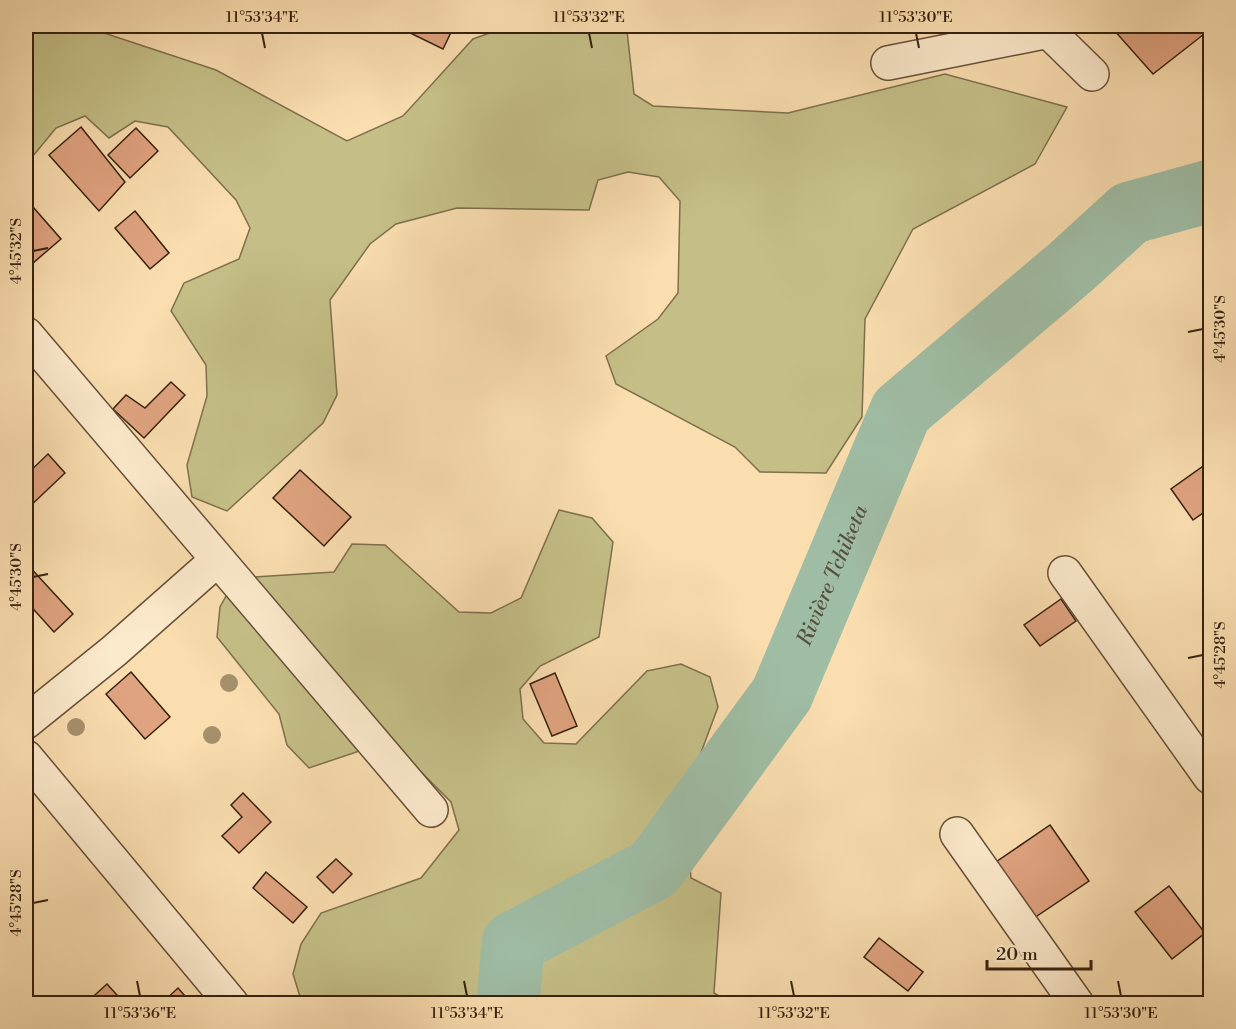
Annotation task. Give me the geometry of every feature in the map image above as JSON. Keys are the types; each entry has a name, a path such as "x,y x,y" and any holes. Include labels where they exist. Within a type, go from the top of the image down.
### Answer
{"street":[{"path":"888,63 1046,28 1092,74"},
{"path":"26,334 431,810"},
{"path":"26,722 114,651 217,560"},
{"path":"1065,573 1210,777"},
{"path":"26,758 232,1004"},
{"path":"957,834 1077,1004"}],"shaded area":[{"path":"26,26 83,26 216,70 347,141 403,116 473,39 509,26 614,26 627,31 634,94 653,106 788,113 945,74 1067,107 1035,164 913,229 865,319 862,417 826,473 760,472 735,447 616,384 606,356 658,319 678,293 680,201 659,177 628,172 598,180 589,210 457,208 396,224 370,244 330,300 337,395 323,423 227,511 192,497 187,465 207,396 206,365 171,311 184,283 239,259 250,228 236,200 168,127 135,121 109,138 85,116 56,128 33,156 26,155"},
{"path":"559,510 592,518 613,542 599,637 540,666 520,689 523,719 544,743 576,744 647,671 681,664 710,677 718,707 684,798 691,878 721,893 714,993 731,1003 302,1003 293,974 301,944 321,913 421,878 459,830 451,802 403,754 374,746 309,768 287,745 279,714 217,637 220,607 236,578 334,572 352,544 385,545 459,612 491,613 521,598"}],"building":[{"path":"396,26 454,26 443,49"},
{"path":"1118,26 1204,26 1208,31 1153,74 1113,29"},
{"path":"81,127 125,182 99,211 49,155"},
{"path":"136,128 158,151 130,178 108,155"},
{"path":"26,199 61,239 26,269"},
{"path":"135,211 169,253 150,269 115,228"},
{"path":"171,382 185,395 144,438 113,409 126,395 145,408"},
{"path":"48,454 65,473 26,510 26,475"},
{"path":"1209,462 1210,508 1193,520 1171,489"},
{"path":"300,470 351,517 324,546 273,498"},
{"path":"26,563 73,614 54,632 26,601"},
{"path":"1061,599 1076,621 1040,646 1024,625"},
{"path":"131,672 170,717 145,739 106,694"},
{"path":"555,673 577,726 552,736 530,684"},
{"path":"243,793 271,822 239,853 222,836 242,817 231,805"},
{"path":"1050,825 1089,881 1031,920 993,864"},
{"path":"336,859 352,874 333,893 317,877"},
{"path":"266,872 307,907 293,923 253,888"},
{"path":"1169,886 1205,933 1172,959 1135,912"},
{"path":"879,938 923,972 908,991 864,957"},
{"path":"107,984 125,1004 85,1004"},
{"path":"178,988 192,1004 161,1004"}],"waterway":[{"name":"Rivière Tchiketa","path":"508,1004 513,943 654,869 782,694 901,411 1071,267 1130,213 1210,191"}]}
